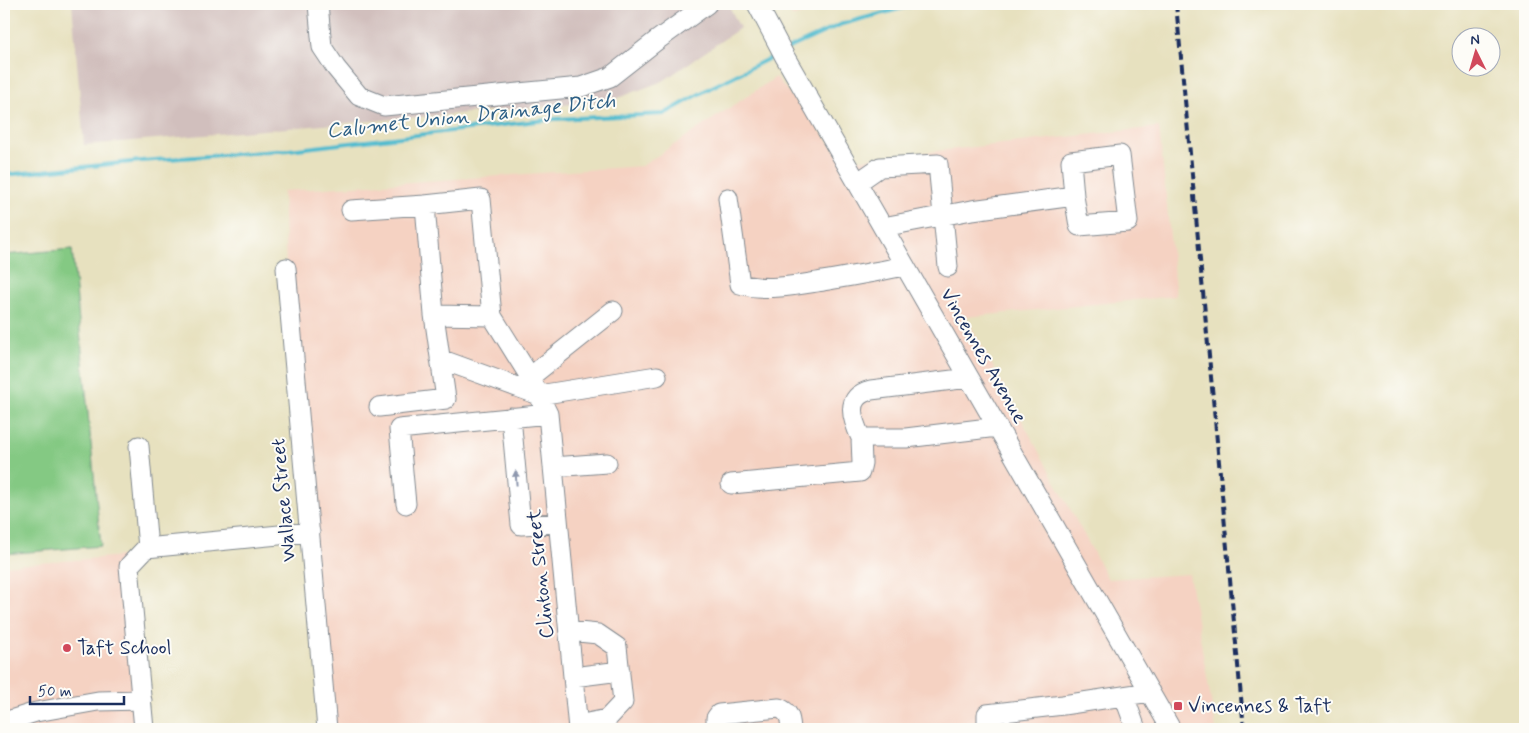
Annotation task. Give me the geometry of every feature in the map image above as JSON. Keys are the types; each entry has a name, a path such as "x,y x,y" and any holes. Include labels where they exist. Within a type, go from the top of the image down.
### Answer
{"street":[{"path":"318,4 322,47 359,96 384,106 581,87 610,77 707,4"},
{"name":"Vincennes Avenue","path":"757,4 781,50 1171,729"},
{"path":"857,183 880,167 938,164 948,267"},
{"path":"883,227 942,215 1074,196"},
{"path":"728,198 740,284 749,287 790,286 905,266"},
{"path":"351,210 481,199 492,316 434,315"},
{"path":"379,407 446,399 434,315 425,205"},
{"name":"Wallace Street","path":"286,268 327,729"},
{"path":"530,377 613,311"},
{"name":"Clinton Street","path":"492,316 530,377 548,414 578,727"},
{"path":"440,359 539,394 657,376"},
{"path":"731,484 860,472 862,463 861,438 853,418 854,398 860,393 871,390 969,378"},
{"path":"406,504 399,429 548,414"},
{"path":"510,417 521,524 558,523"},
{"path":"861,438 906,438 997,426"},
{"path":"139,446 148,548"},
{"path":"553,467 607,463"},
{"path":"144,729 129,566 146,548 310,532"},
{"path":"569,631 598,634 617,647 623,702 608,720 578,727"},
{"path":"573,677 620,672"},
{"path":"987,729 987,714 1150,692"},
{"path":"1124,696 1136,729"},
{"path":"4,722 36,712 98,701 142,700"},
{"path":"716,729 716,718 719,714 779,708 786,710 790,717 791,729"}],"shaded area":[{"path":"72,4 728,4 740,28 663,81 610,101 84,145"},
{"path":"786,4 848,4 793,17"},
{"path":"776,77 845,161 1159,127 1176,296 966,317 1108,579 1189,574 1216,729 326,729 286,268 283,191 642,166"},
{"name":"Taft School","path":"122,556 137,729 4,729 4,566"}],"green space":[{"path":"72,249 101,546 4,554 4,255"}],"waterway":[{"name":"Calumet Union Drainage Ditch","path":"787,49 842,24 918,4"},
{"name":"Calumet Union Drainage Ditch","path":"4,175 141,161 289,150 554,119 664,114 710,88 778,54"}],"railway":[{"path":"1176,4 1244,729"}],"place":[{"name":"Taft School","path":"67,648"},
{"name":"Vincennes & Taft","path":"1178,706"}]}
